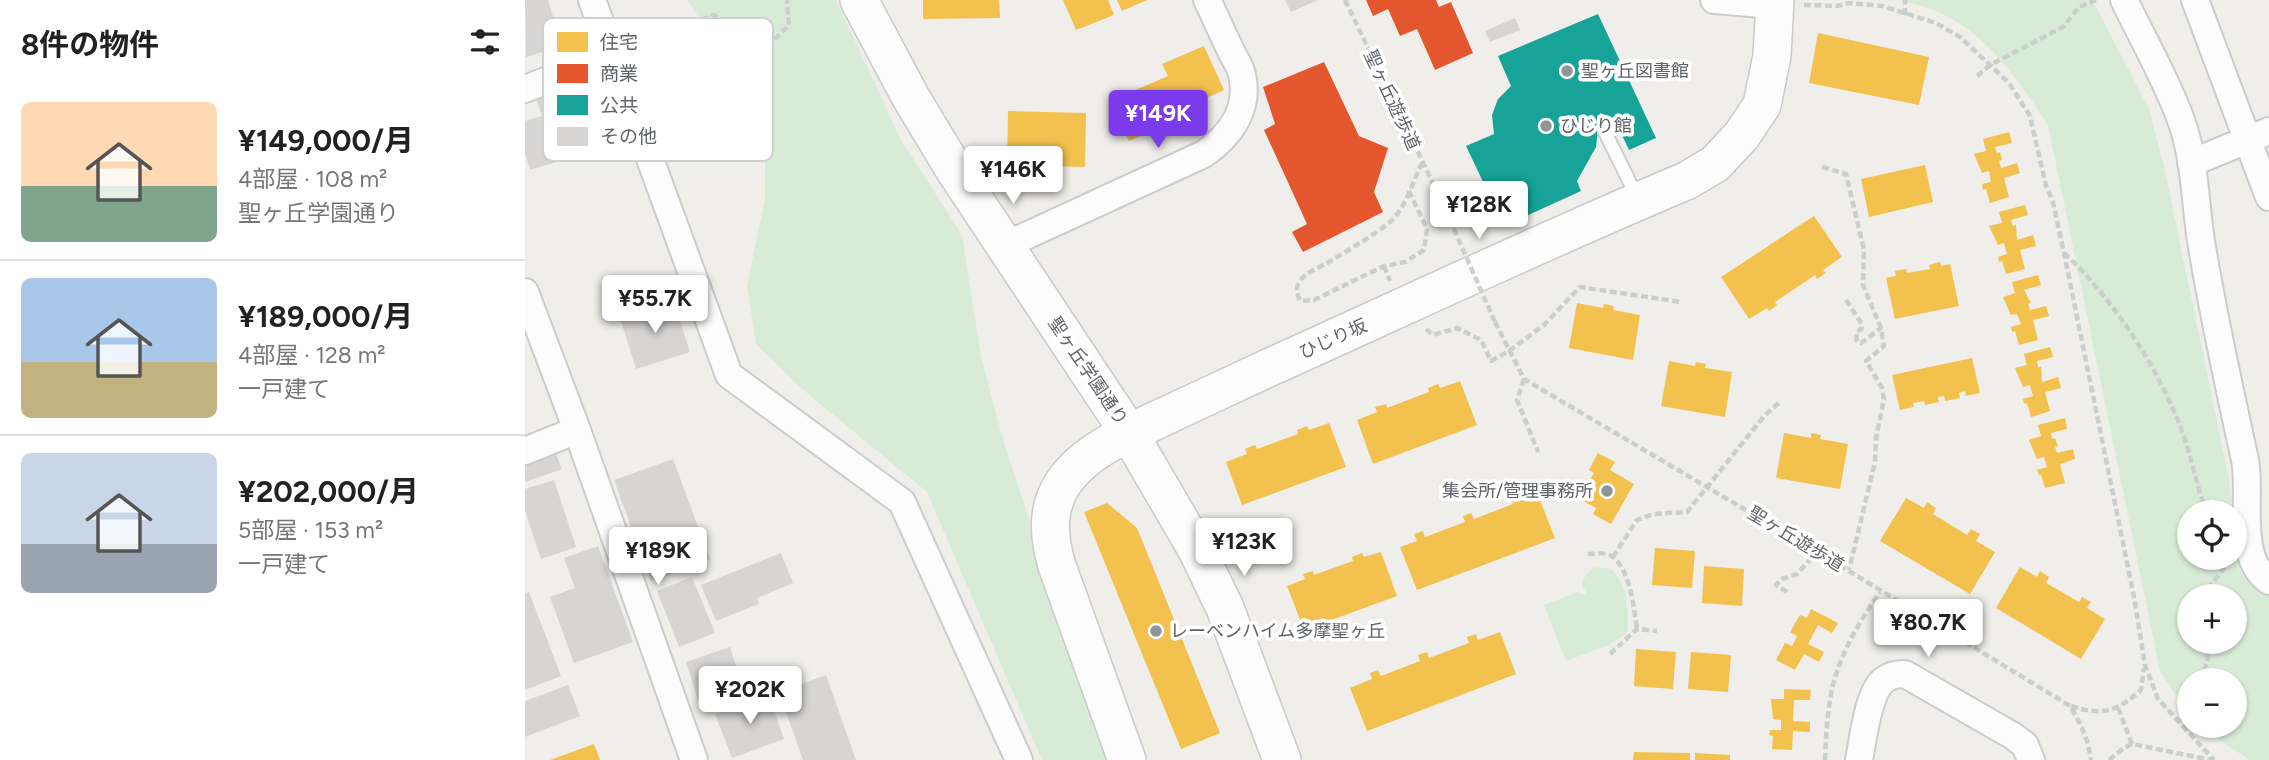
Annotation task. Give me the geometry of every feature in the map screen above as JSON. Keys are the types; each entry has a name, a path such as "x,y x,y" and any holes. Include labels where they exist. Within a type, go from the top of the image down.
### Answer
{"street":[{"path":"592,0 599,18"},
{"name":"聖ヶ丘学園通り","path":"859,0 910,96 1129,433 1212,577 1282,760"},
{"path":"1005,246 1204,154 1222,142 1235,125 1240,111 1243,97 1242,75 1207,0"},
{"path":"1714,0 1780,3"},
{"path":"2124,0 2182,121 2209,292 2249,479 2246,523 2250,549 2260,574 2269,581"},
{"path":"2195,0 2257,136 2269,197"},
{"name":"ひじり坂","path":"1127,760 1057,566 1049,536 1049,518 1054,501 1070,473 1103,446 1129,433 1686,181 1715,164 1742,135 1762,104 1780,3"},
{"path":"525,89 543,82"},
{"path":"2190,163 2257,136"},
{"path":"651,161 729,375 902,502 1019,760"},
{"path":"525,292 694,760"},
{"path":"525,451 577,430"},
{"path":"1859,760 1878,686 1885,678 1905,674 2013,736 2025,745 2031,760"}],"lane":[{"path":"1605,132 1639,200"}],"path":[{"path":"773,41 789,25 787,0"},
{"name":"聖ヶ丘遊歩道","path":"1345,0 1441,200 1509,351"},
{"path":"1905,0 1905,15"},
{"path":"1977,76 1990,65 2063,27 2079,6 2096,0"},
{"path":"1780,3 1882,6 1936,23 1960,37 2009,83 2030,116 2064,253 2134,597 2145,665 2158,699 2177,721"},
{"path":"1409,191 1427,229 1424,250 1405,262 1384,266 1314,300 1301,300 1296,288 1303,277 1394,219 1422,163"},
{"path":"1822,167 1846,174 1864,250 1863,285 1881,328 1884,346 1866,362 1882,388 1884,399 1876,438 1875,462 1849,570"},
{"path":"2064,253 2084,271 2162,384 2182,432 2203,500"},
{"path":"1384,266 1390,282"},
{"path":"1433,335 1457,328 1481,340 1491,361 1544,325 1580,287 1681,302"},
{"path":"1846,300 1862,324 1862,328 1856,333 1857,341 1861,343 1881,328"},
{"path":"1509,351 1524,379 1517,400 1538,452"},
{"name":"聖ヶ丘遊歩道","path":"1524,379 1849,570 1880,592 2070,706"},
{"path":"1613,557 1637,520 1653,514 1688,512 1765,415 1781,401"},
{"path":"2214,584 2250,549"},
{"path":"1787,592 1776,585 1782,579 1797,574 1817,552"},
{"path":"1588,554 1605,553 1613,557 1623,571 1632,595 1637,629"},
{"path":"1825,760 1827,714 1832,686 1843,657 1865,614 1880,592"},
{"path":"1610,654 1637,629 1657,631"},
{"path":"2070,706 2090,712 2118,708 2141,690 2145,665"},
{"path":"2070,706 2088,742 2091,760"},
{"path":"2118,708 2133,744"},
{"path":"2192,738 2212,760"},
{"path":"2109,760 2133,744 2212,760"}],"green space":[{"path":"687,0 836,0 901,140 962,235 981,357 1002,436 1107,760 1042,760 927,492 801,388 756,344 747,286 765,199 765,161 773,161 773,18 699,18"},
{"path":"1900,0 2089,0 2096,7 2149,109 2165,171 2231,500 2177,500 2177,570 2243,570 2249,577 2269,587 2269,760 2250,760 2216,738 2247,738 2247,668 2177,668 2177,697 2160,671 2048,125 2026,92 1989,47 1958,23 1926,7"},
{"path":"1596,567 1611,569 1621,583 1627,607 1627,633 1609,645 1566,661 1544,605 1578,592 1585,595 1587,590 1583,588 1582,581 1590,570"}],"building: 住宅":[{"path":"923,0 999,0 1000,18 923,19"},
{"path":"1063,0 1108,0 1114,15 1076,30"},
{"path":"1117,0 1147,0 1122,11"},
{"path":"1818,33 1929,57 1919,105 1809,83"},
{"path":"1204,46 1224,90 1188,106 1191,114 1129,141 1112,100 1168,76 1162,64"},
{"path":"1008,111 1086,113 1085,167 1007,165"},
{"path":"2009,132 2012,143 1995,147 1997,153 2000,152 2001,168 2017,163 2020,173 2004,178 2009,197 1990,203 1982,184 1991,182 1989,171 1982,173 1974,154 1986,151 1983,139"},
{"path":"1925,165 1933,202 1869,217 1861,179"},
{"path":"2025,205 2028,215 2011,220 2013,226 2016,225 2017,240 2033,235 2036,246 2020,250 2025,269 2006,274 1998,257 2007,254 2004,243 1998,245 1989,226 2002,223 1999,212"},
{"path":"1814,216 1842,257 1823,270 1826,273 1817,279 1815,275 1775,302 1777,305 1769,311 1767,308 1749,319 1721,277"},
{"path":"1940,262 1941,266 1950,264 1959,306 1895,319 1886,278 1896,276 1895,271 1906,269 1907,273 1930,269 1929,265"},
{"path":"2038,275 2041,285 2024,290 2031,303 2028,304 2030,310 2046,306 2049,316 2033,320 2038,340 2019,345 2011,327 2021,324 2017,314 2011,315 2003,297 2015,293 2012,282"},
{"path":"1577,303 1603,308 1604,304 1614,306 1613,310 1640,315 1633,360 1569,348"},
{"path":"2050,347 2053,357 2037,361 2038,367 2041,367 2042,382 2058,377 2061,388 2045,392 2050,411 2031,417 2023,399 2033,396 2030,385 2023,387 2015,368 2027,365 2024,354"},
{"path":"1972,358 1980,393 1966,396 1965,391 1959,393 1960,398 1945,401 1944,396 1938,397 1939,402 1925,405 1924,401 1913,403 1914,407 1900,410 1892,375"},
{"path":"1669,361 1695,366 1696,362 1706,364 1705,368 1732,372 1725,417 1661,406"},
{"path":"1460,381 1477,425 1373,464 1357,420 1377,412 1375,407 1386,404 1387,408 1429,392 1428,388 1438,384 1440,388"},
{"path":"2065,418 2067,429 2051,433 2052,439 2055,438 2058,446 2055,447 2057,453 2073,449 2075,459 2060,464 2065,483 2045,488 2037,470 2047,467 2044,457 2037,459 2029,440 2041,436 2038,425"},
{"path":"1329,423 1346,467 1242,505 1226,462 1247,454 1245,449 1255,445 1257,449 1298,434 1297,430 1307,426 1309,430"},
{"path":"1784,433 1811,438 1811,433 1821,435 1820,439 1848,444 1840,489 1776,478"},
{"name":"集会所/管理事務所","path":"1598,453 1615,462 1610,470 1634,484 1611,524 1593,514 1596,508 1579,499 1594,473 1589,470"},
{"path":"1520,495 1523,501 1538,495 1555,538 1417,590 1400,547 1417,541 1414,534 1423,531 1425,537 1465,522 1463,516 1471,513 1474,519 1513,504 1511,498"},
{"path":"1906,498 1924,508 1927,502 1936,508 1933,514 1967,535 1971,529 1980,534 1976,541 1995,552 1970,594 1880,541"},
{"name":"レーベンハイム多摩聖ヶ丘","path":"1107,503 1137,528 1220,733 1181,749 1084,512"},
{"path":"1655,548 1695,551 1692,588 1652,585"},
{"path":"1381,552 1397,596 1304,630 1287,586 1305,579 1303,574 1313,571 1314,575 1353,561 1352,557 1362,553 1364,557"},
{"path":"1704,566 1744,569 1742,606 1702,603"},
{"path":"2020,567 2037,577 2040,571 2049,577 2046,583 2079,602 2082,597 2091,602 2087,608 2105,619 2081,659 1996,608"},
{"path":"1811,609 1838,623 1832,633 1818,625 1808,644 1824,652 1819,662 1804,654 1795,670 1776,660 1785,643 1792,646 1797,636 1790,632 1800,615 1807,618"},
{"path":"1500,632 1516,674 1367,731 1350,688 1372,679 1370,673 1378,670 1381,676 1420,661 1418,655 1427,652 1429,658 1469,643 1467,637 1476,634 1478,640"},
{"path":"1636,649 1676,652 1673,689 1634,686"},
{"path":"1691,652 1731,655 1728,692 1688,689"},
{"path":"1784,689 1811,690 1810,700 1794,700 1793,721 1810,722 1810,732 1793,731 1792,750 1772,749 1773,736 1769,735 1770,730 1781,730 1781,720 1773,719 1771,699 1784,699"},
{"path":"594,744 600,760 550,760"},
{"path":"1634,752 1690,753 1690,760 1633,760"},
{"path":"1695,753 1730,755 1730,760 1695,760"}],"building: 商業":[{"path":"1366,0 1436,0 1439,7 1451,2 1473,53 1435,70 1417,29 1400,36 1388,9 1373,16"},
{"path":"1324,62 1359,136 1388,148 1374,192 1383,212 1303,252 1292,232 1307,224 1264,130 1275,124 1263,87"}],"building: 公共":[{"name":"ひじり館","path":"1598,14 1656,138 1629,150 1614,118 1600,113 1596,147 1577,181 1581,191 1504,226 1466,146 1494,134 1492,115 1498,99 1511,86 1498,56"}],"building: その他":[{"path":"525,0 548,0 553,18 543,18 543,52 526,57"},
{"path":"1285,0 1318,0 1291,12"},
{"path":"1515,18 1520,30 1490,42 1485,31"},
{"path":"543,96 543,161 559,161 530,170 525,153 525,121 542,116 536,98"},
{"path":"674,302 690,352 636,369 620,318"},
{"path":"555,452 562,469 525,482 525,462"},
{"path":"673,459 710,559 651,581 614,480"},
{"path":"554,480 576,547 541,559 525,511 525,489"},
{"path":"598,546 633,642 574,663 550,597 575,588 564,558"},
{"path":"781,553 793,583 757,598 759,604 716,621 701,585"},
{"path":"692,577 715,633 679,647 657,591"},
{"path":"529,592 561,676 525,690 525,593"},
{"path":"730,647 742,685 698,700 686,662"},
{"path":"826,675 856,760 803,760 779,692"},
{"path":"568,685 580,716 525,737 525,701"},
{"path":"769,695 784,739 732,758 715,714"}],"place":[{"name":"聖ヶ丘図書館","path":"1567,71"},
{"name":"ひじり館","path":"1546,126"},
{"name":"集会所/管理事務所","path":"1607,491"},
{"name":"レーベンハイム多摩聖ヶ丘","path":"1156,631"}]}
